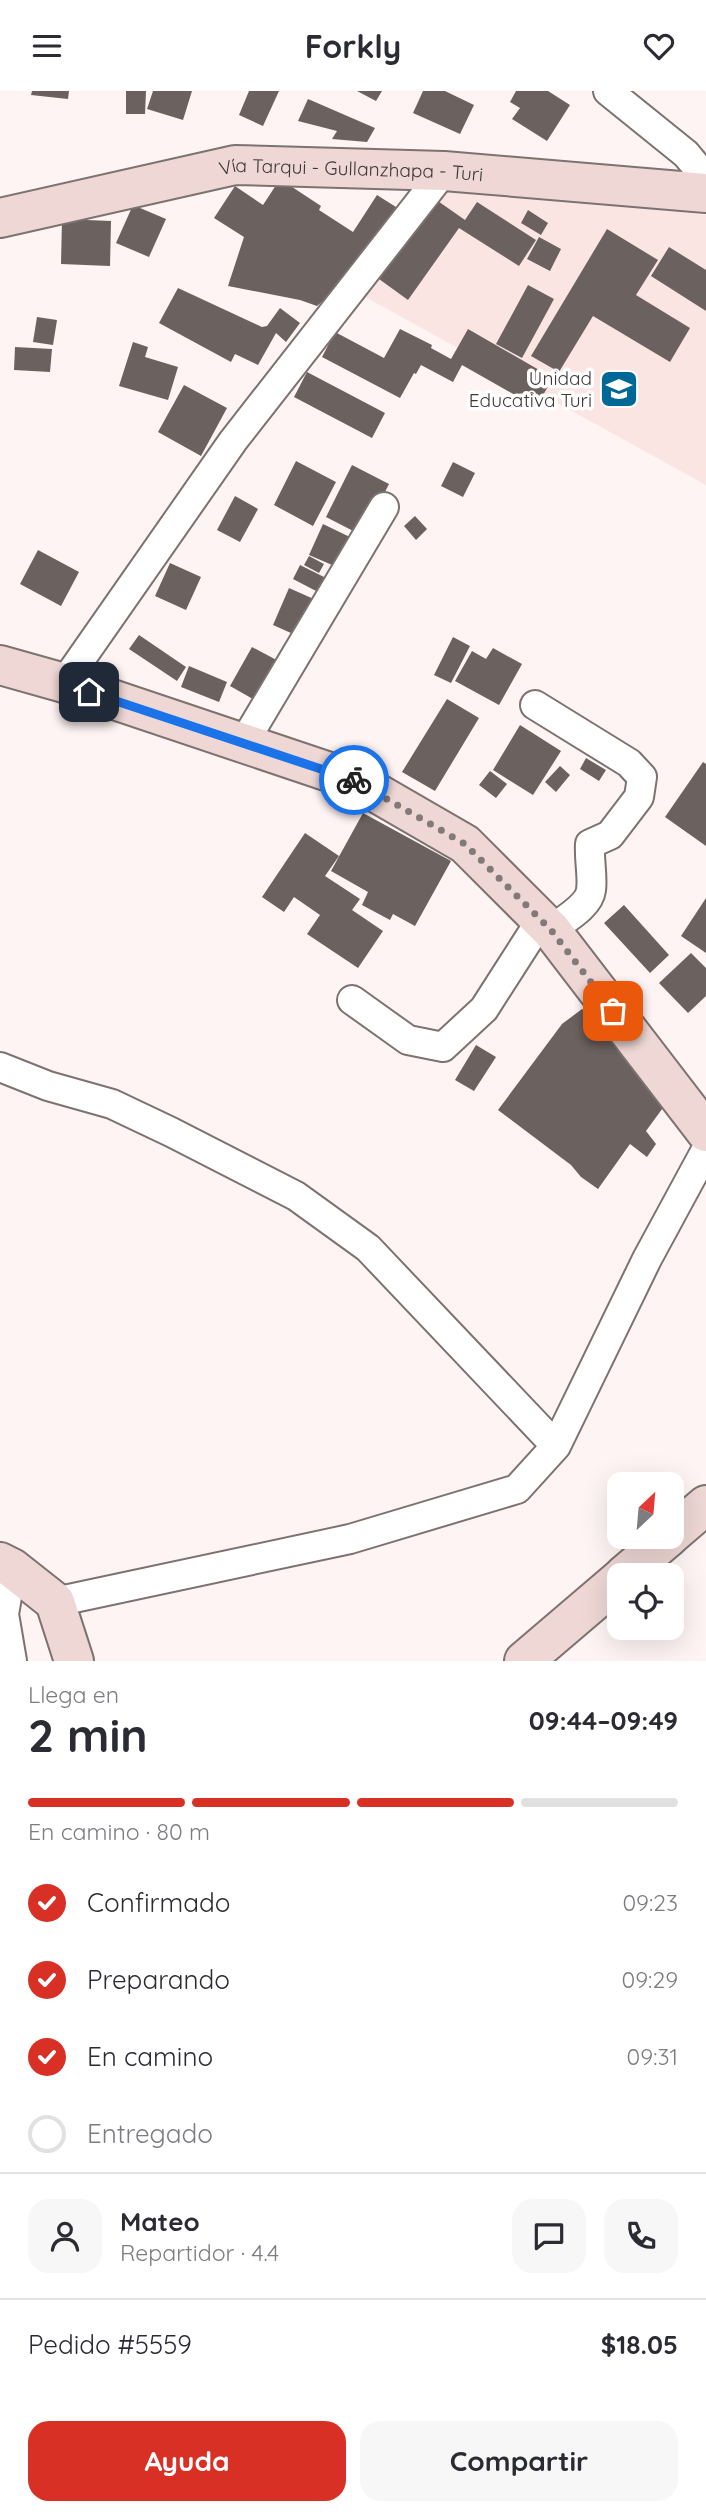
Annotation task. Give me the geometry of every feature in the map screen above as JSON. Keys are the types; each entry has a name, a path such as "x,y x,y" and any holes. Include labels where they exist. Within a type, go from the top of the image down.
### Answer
{"main road":[{"name":"Vía Tarqui - Gullanzhapa - Turi","path":"0,218 235,165 444,171 706,193"},
{"path":"0,665 64,683 356,781 465,844 546,925 706,1132"},
{"path":"684,1524 706,1505"},
{"path":"638,1563 655,1549"},
{"path":"6,1565 55,1602 74,1661"},
{"path":"524,1661 607,1590"}],"street":[{"path":"608,91 685,154 706,178"},
{"path":"64,683 233,441 444,171"},
{"path":"243,744 384,507"},
{"path":"352,1000 408,1040 443,1047 484,1009 546,925 582,905 591,892 588,863 590,844 610,835 639,797 642,777 629,763 535,705"},
{"path":"0,1066 48,1086 112,1104 296,1196 368,1248 556,1446"},
{"path":"55,1602 350,1539 517,1489 556,1446 647,1259 706,1150"},
{"path":"6,1565 4,1613 12,1661"}],"shaded area":[{"name":"Unidad Educativa Turi","path":"440,184 706,215 706,485 358,293"}],"building":[{"path":"32,91 69,91 68,99 31,95"},
{"path":"126,91 146,91 145,114 126,114"},
{"path":"153,91 192,91 183,120 147,109"},
{"path":"249,91 279,91 263,126 239,115"},
{"path":"357,91 382,91 376,101"},
{"path":"423,91 445,91 474,105 460,134 413,113"},
{"path":"516,91 548,91 570,105 547,141 512,119 520,108 510,102"},
{"path":"308,99 375,128 367,142 332,139 337,131 298,121"},
{"path":"280,179 321,206 319,210 353,232 377,195 396,207 348,280 317,306 300,300 228,286 244,237 214,218 235,186 263,205"},
{"path":"435,199 465,220 477,202 536,240 519,266 459,228 408,300 379,279"},
{"path":"133,205 166,219 149,257 116,243"},
{"path":"528,210 548,223 541,235 521,223"},
{"path":"62,219 111,221 110,266 61,264"},
{"path":"607,229 658,260 636,295 690,328 670,362 593,316 559,372 531,356"},
{"path":"539,237 561,249 550,271 527,259"},
{"path":"669,247 706,270 706,311 651,276"},
{"path":"528,285 554,299 522,358 496,344"},
{"path":"178,288 262,327 267,326 280,308 300,323 286,342 276,333 258,365 235,354 231,362 159,323"},
{"path":"37,317 57,320 53,345 33,342"},
{"path":"400,329 432,345 431,348 451,359 468,329 553,378 536,407 462,365 453,382 421,365 400,398 322,357 335,332 384,358"},
{"path":"133,342 148,347 145,357 178,367 168,400 119,386"},
{"path":"15,347 52,349 50,372 14,370"},
{"path":"307,372 385,413 372,438 294,397"},
{"path":"184,385 227,408 201,456 158,432"},
{"path":"296,461 336,482 313,526 274,505"},
{"path":"453,462 475,473 463,497 441,486"},
{"path":"352,465 389,484 363,536 326,517"},
{"path":"235,496 258,509 240,542 217,530"},
{"path":"415,516 427,529 416,540 404,526"},
{"path":"323,524 352,538 339,568 309,555"},
{"path":"38,550 79,572 61,606 20,584"},
{"path":"309,556 324,564 319,573 304,565"},
{"path":"170,563 201,577 186,610 155,596"},
{"path":"300,565 326,578 318,592 293,579"},
{"path":"289,588 316,600 300,637 273,625"},
{"path":"139,635 186,667 177,681 129,649"},
{"path":"453,637 470,646 451,683 434,675"},
{"path":"252,647 284,664 262,704 230,686"},
{"path":"493,648 522,664 499,705 455,681 472,651 486,659"},
{"path":"189,666 227,682 219,702 181,687"},
{"path":"447,699 479,718 435,791 402,772"},
{"path":"520,725 561,751 533,795 493,770"},
{"path":"586,758 606,770 599,781 580,769"},
{"path":"703,762 706,764 706,846 665,817"},
{"path":"560,766 570,775 556,792 545,782"},
{"path":"490,771 507,784 496,798 479,785"},
{"path":"363,813 451,861 415,926 393,914 390,920 362,905 368,892 331,871"},
{"path":"305,833 339,856 325,876 360,899 352,910 383,931 358,968 307,934 320,915 294,897 284,912 262,897"},
{"path":"706,898 706,953 681,936"},
{"path":"624,905 669,955 650,973 604,923"},
{"path":"691,953 706,968 706,996 688,1013 659,983"},
{"path":"582,1009 601,1023 665,1105 646,1131 656,1144 647,1157 630,1144 598,1189 498,1110 562,1024"},
{"path":"476,1045 496,1057 474,1091 455,1080"}],"way so far":[{"path":"354,780 465,844 551,930 613,1011"}],"place":[{"name":"Unidad Educativa Turi","path":"619,389"}],"route":[{"path":"89,692 354,780"}]}
